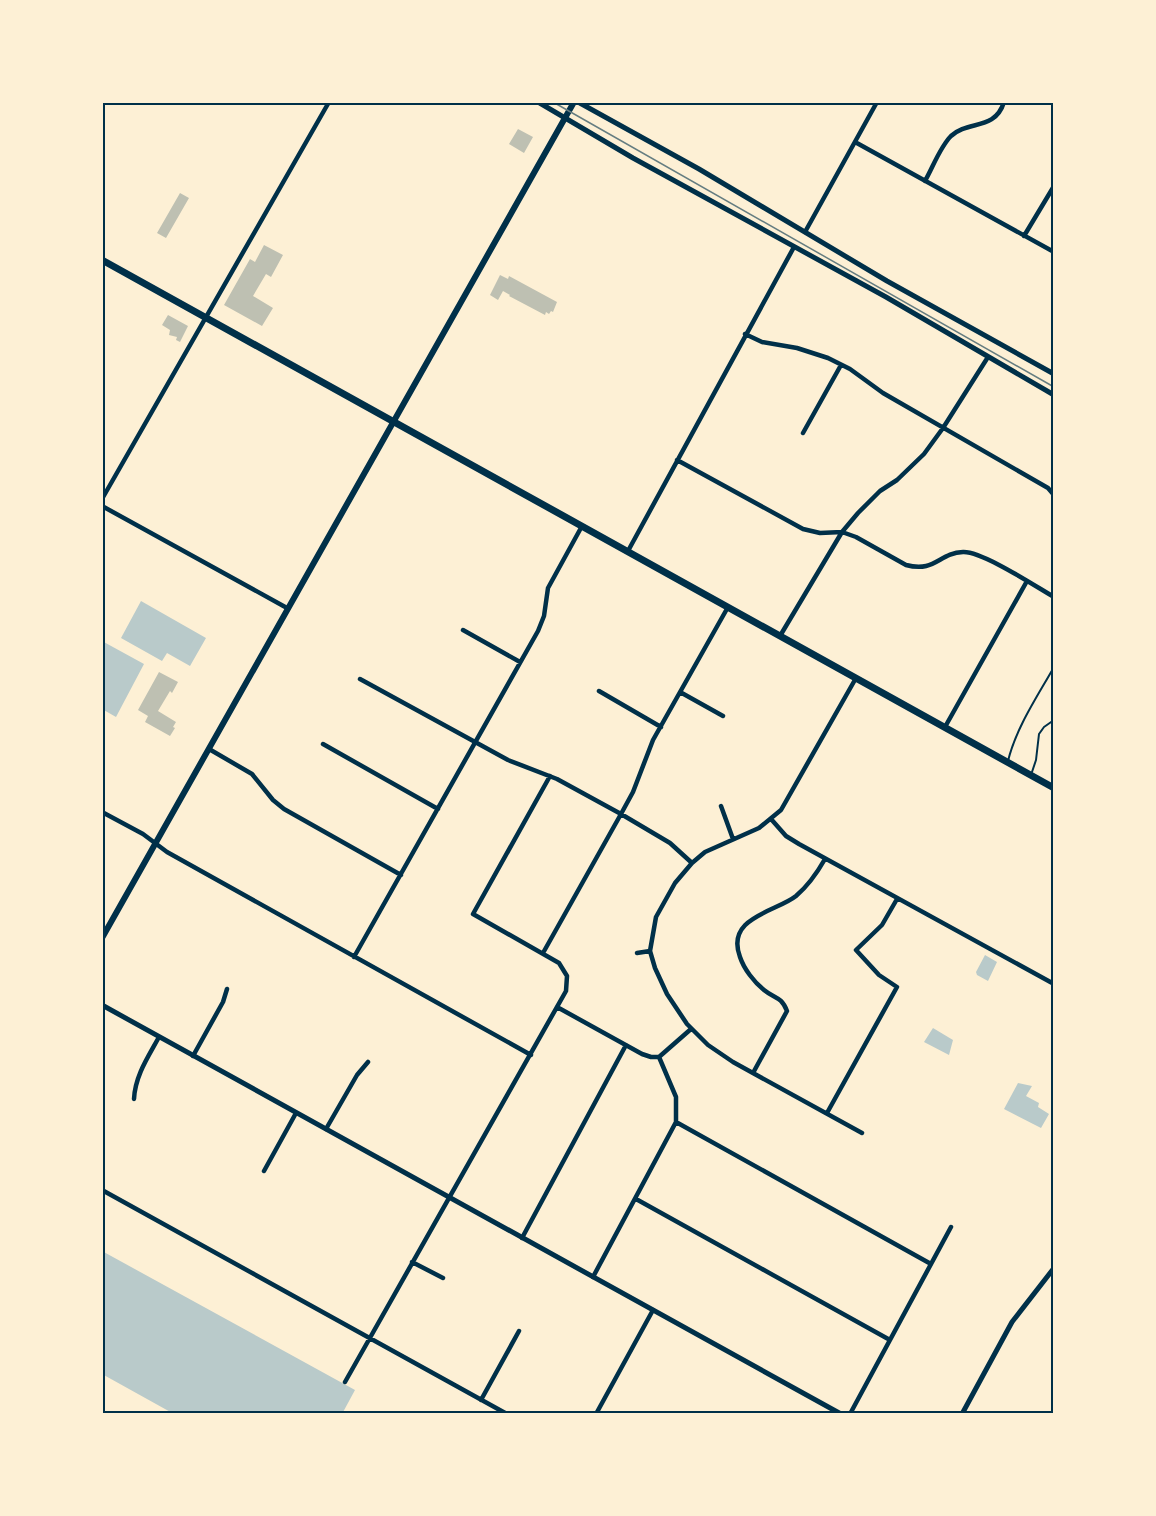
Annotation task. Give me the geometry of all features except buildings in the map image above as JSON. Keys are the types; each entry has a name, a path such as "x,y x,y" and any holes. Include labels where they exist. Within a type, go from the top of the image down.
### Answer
{"main road":[{"path":"102,938 574,102"},
{"path":"102,260 1054,788"}],"street":[{"path":"102,499 328,102"},
{"path":"538,102 633,158 879,293 1054,395"},
{"path":"578,102 887,281 1054,374"},
{"path":"805,232 877,102"},
{"path":"925,181 950,137 957,132 991,120 999,114 1004,102"},
{"path":"855,142 1054,252"},
{"path":"1024,236 1054,186"},
{"path":"628,551 794,247"},
{"path":"745,334 772,344 815,353 841,364 883,393 1048,488 1054,495"},
{"path":"780,636 842,532 880,491 909,470 924,453 943,428 988,357"},
{"path":"803,433 841,364"},
{"path":"677,460 803,529 820,533 842,532 856,537 906,565 915,567 928,567 954,554 973,553 1054,597"},
{"path":"875,484 880,491"},
{"path":"102,506 287,608"},
{"path":"354,957 542,623 548,588 582,526"},
{"path":"945,727 1027,581"},
{"path":"543,953 633,792 650,747 728,607"},
{"path":"463,630 520,662"},
{"path":"856,678 786,804 759,828 705,852 675,883 656,916 650,951 667,994 691,1029 721,1055 862,1133"},
{"path":"360,679 517,765 550,776 621,814 670,843 692,863"},
{"path":"599,691 661,726"},
{"path":"680,692 723,716"},
{"path":"323,744 438,808"},
{"path":"209,749 252,774 268,795 284,809 401,875"},
{"path":"345,1382 448,1197 531,1055 567,986 567,976 559,963 473,914 550,776"},
{"path":"721,806 733,839"},
{"path":"102,812 143,834 167,852 531,1055"},
{"path":"771,819 786,836 825,859 1054,984"},
{"path":"753,1072 787,1011 784,1002 762,989 749,974 740,957 738,947 740,934 749,920 786,903 797,895 807,886 825,859"},
{"path":"827,1113 897,987 879,975 856,950 882,925 897,899"},
{"path":"638,952 650,951"},
{"path":"193,1056 223,1002 227,989"},
{"path":"102,1005 837,1413"},
{"path":"557,1007 651,1058 659,1057 691,1029"},
{"path":"134,1099 134,1085 137,1077 159,1037"},
{"path":"522,1238 626,1045"},
{"path":"593,1277 676,1122 676,1097 659,1057"},
{"path":"326,1129 357,1075 368,1062"},
{"path":"264,1171 296,1113"},
{"path":"676,1122 931,1264"},
{"path":"102,1190 507,1414"},
{"path":"636,1199 890,1340"},
{"path":"850,1414 951,1227"},
{"path":"412,1262 443,1278"},
{"path":"962,1414 1012,1322 1054,1268"},
{"path":"596,1414 653,1310"},
{"path":"482,1400 519,1330"}],"lane":[{"path":"1008,762 1018,733 1054,667"},
{"path":"1030,775 1036,760 1039,734 1054,720"}],"shaded area":[{"path":"141,601 206,638 190,666 167,653 162,661 121,638"},
{"path":"102,641 144,664 116,717 102,709"},
{"path":"985,955 997,962 988,981 976,972"},
{"path":"933,1028 953,1040 949,1055 924,1042"},
{"path":"1018,1083 1032,1086 1026,1096 1039,1103 1038,1107 1049,1114 1041,1128 1004,1109"},
{"path":"102,1251 355,1390 342,1414 174,1414 102,1374"}],"tram line":[{"path":"553,102 1054,387"}]}
